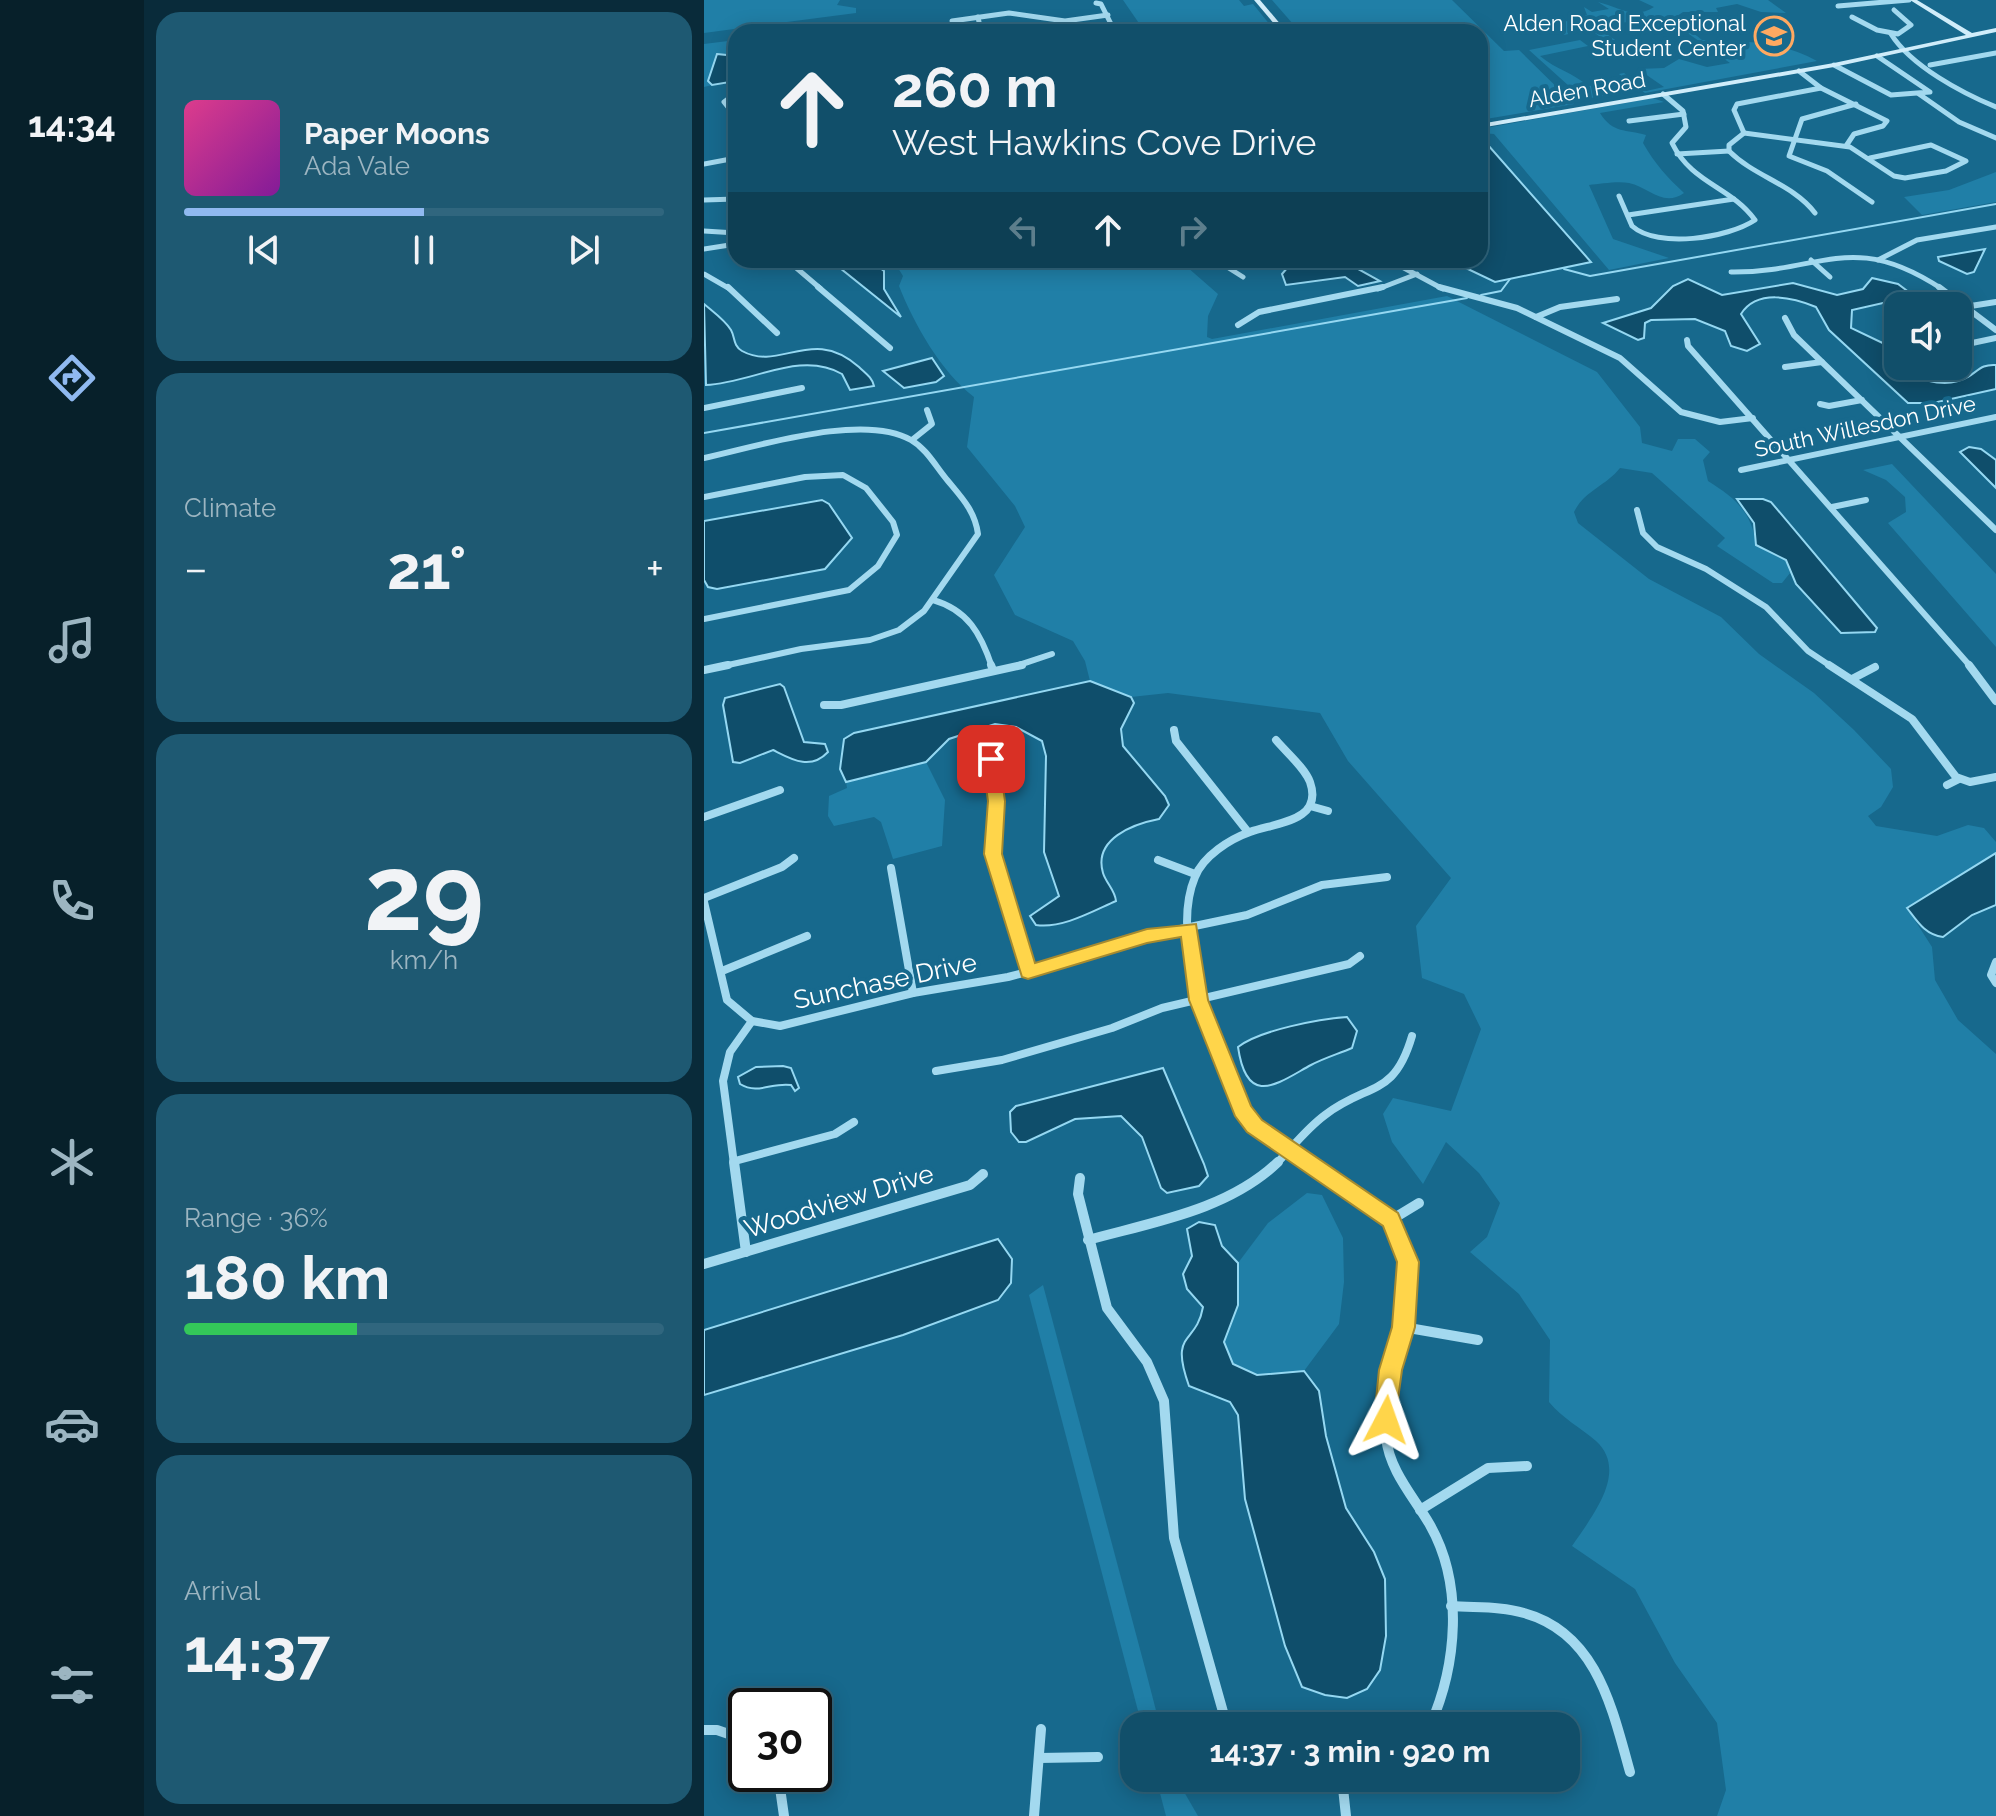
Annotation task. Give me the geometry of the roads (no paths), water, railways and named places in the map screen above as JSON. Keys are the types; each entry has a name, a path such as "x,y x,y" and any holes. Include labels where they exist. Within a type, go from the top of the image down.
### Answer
{"street":[{"path":"1257,0 1277,24"},
{"path":"1264,0 1284,24"},
{"path":"1830,0 1848,10"},
{"path":"1838,6 1911,0 1974,36"},
{"path":"1920,0 1974,36"},
{"path":"1096,3 1108,15 1111,24"},
{"path":"1852,17 1891,34 1911,26 1894,10"},
{"path":"952,21 1009,13 1065,21 1108,15"},
{"path":"978,17 979,24"},
{"name":"Alden Road","path":"1488,125 1834,65 1996,33"},
{"path":"1891,34 1893,42 1980,101 1996,107"},
{"path":"1930,65 1996,53"},
{"path":"1834,65 1891,95 1919,94 1930,89 1877,56"},
{"path":"1799,71 1821,88 1888,122 1854,134 1846,146"},
{"path":"1744,133 1734,110 1737,104 1821,88"},
{"path":"1619,196 1633,228 1650,237 1677,238 1746,226 1755,220 1734,199 1695,178 1677,154 1672,143 1686,127 1684,114 1663,94"},
{"path":"1919,94 1959,122 1996,138"},
{"path":"1856,104 1805,117 1789,156 1827,171 1872,202"},
{"path":"1629,121 1684,114"},
{"path":"1815,213 1793,191 1745,169 1729,151 1729,145 1744,133 1846,146 1870,158 1889,173 1905,178 1964,165 1966,161 1952,151 1926,145 1870,158"},
{"path":"1677,154 1729,151"},
{"path":"704,164 728,160"},
{"path":"704,200 728,199"},
{"path":"1628,215 1734,199"},
{"path":"1878,260 1890,248 1909,242 1996,227"},
{"path":"704,231 728,232"},
{"path":"704,249 728,245"},
{"path":"1731,272 1845,256 1878,260 1928,277 1949,292"},
{"path":"1811,260 1830,277"},
{"path":"796,268 890,348"},
{"path":"1226,268 1243,277"},
{"path":"1405,268 1452,293 1504,302 1626,362 1681,412 1720,422 1753,418"},
{"path":"704,274 725,284 777,333"},
{"path":"1238,325 1259,312 1381,289 1417,274"},
{"path":"1536,317 1560,307 1617,299"},
{"path":"1972,305 1996,302"},
{"path":"1972,309 1996,330"},
{"path":"1785,318 1794,335 1996,530"},
{"path":"1972,343 1996,338"},
{"path":"1687,340 1688,346 1982,679 1996,701"},
{"path":"1785,367 1822,362"},
{"path":"704,408 802,388"},
{"path":"1820,404 1829,406 1862,400"},
{"path":"912,440 932,424 932,416 927,410"},
{"path":"1993,418 1996,424"},
{"name":"South Willesdon Drive","path":"1741,470 1993,418"},
{"path":"704,458 864,430 896,433 912,440 972,510 978,526 973,545 912,623 882,637 801,649 704,670"},
{"path":"704,497 818,477 848,477 867,490 893,524 897,537 864,581 844,593 704,619"},
{"path":"1832,507 1866,500"},
{"path":"1637,510 1643,533 1657,547 1706,569 1766,607 1801,645 1912,719 1957,778 1970,782 1996,777"},
{"path":"933,600 952,604 964,612 987,651 993,670"},
{"path":"824,705 841,705 1039,661 1052,654"},
{"path":"1852,679 1875,667"},
{"path":"1174,730 1176,741 1248,832"},
{"path":"1276,740 1310,780 1310,806 1290,823 1248,832 1211,856 1195,874 1189,894 1189,929 1198,1000 1242,1110 1255,1126 1391,1220 1408,1262 1403,1327 1391,1370 1386,1437 1392,1460 1444,1555 1451,1606 1447,1680 1435,1712"},
{"path":"991,759 997,801 993,854 1028,972"},
{"path":"1947,785 1957,778"},
{"path":"704,817 780,790"},
{"path":"1310,806 1328,811"},
{"path":"746,1252 724,1069 730,1052 752,1021 727,1000 704,900 782,867 794,858"},
{"path":"1158,860 1195,874"},
{"path":"891,868 907,973 913,993"},
{"name":"Sunchase Drive","path":"752,1021 780,1026 806,1022 913,993 1028,972 1147,936 1247,915 1322,885 1387,877"},
{"path":"722,971 807,936"},
{"path":"936,1071 1002,1060 1112,1028 1162,1008 1349,964 1360,956"},
{"path":"1994,979 1996,962"},
{"path":"1088,1240 1218,1201 1260,1178 1332,1109 1382,1088 1398,1075 1412,1036"},
{"path":"735,1161 835,1134 854,1122"},
{"name":"Woodview Drive","path":"704,1264 970,1185 983,1174"},
{"path":"1080,1178 1078,1194 1107,1308 1147,1362 1164,1401 1174,1538 1223,1712"},
{"path":"1391,1220 1419,1203"},
{"path":"1403,1327 1478,1340"},
{"path":"1420,1510 1478,1472 1488,1468 1527,1466"},
{"path":"1451,1606 1525,1613 1555,1625 1573,1638 1588,1654 1605,1684 1630,1772"},
{"path":"1034,1816 1041,1729"},
{"path":"704,1730 728,1734"},
{"path":"1039,1758 1098,1757"},
{"path":"781,1792 784,1816"},
{"path":"1343,1792 1346,1816"}],"waterway":[{"path":"1564,269 1590,276 1996,204"},
{"path":"1481,295 1501,291 1510,279"},
{"path":"704,433 1467,298"}],"place":[{"name":"Alden Road Exceptional Student Center","path":"1774,36"}]}
